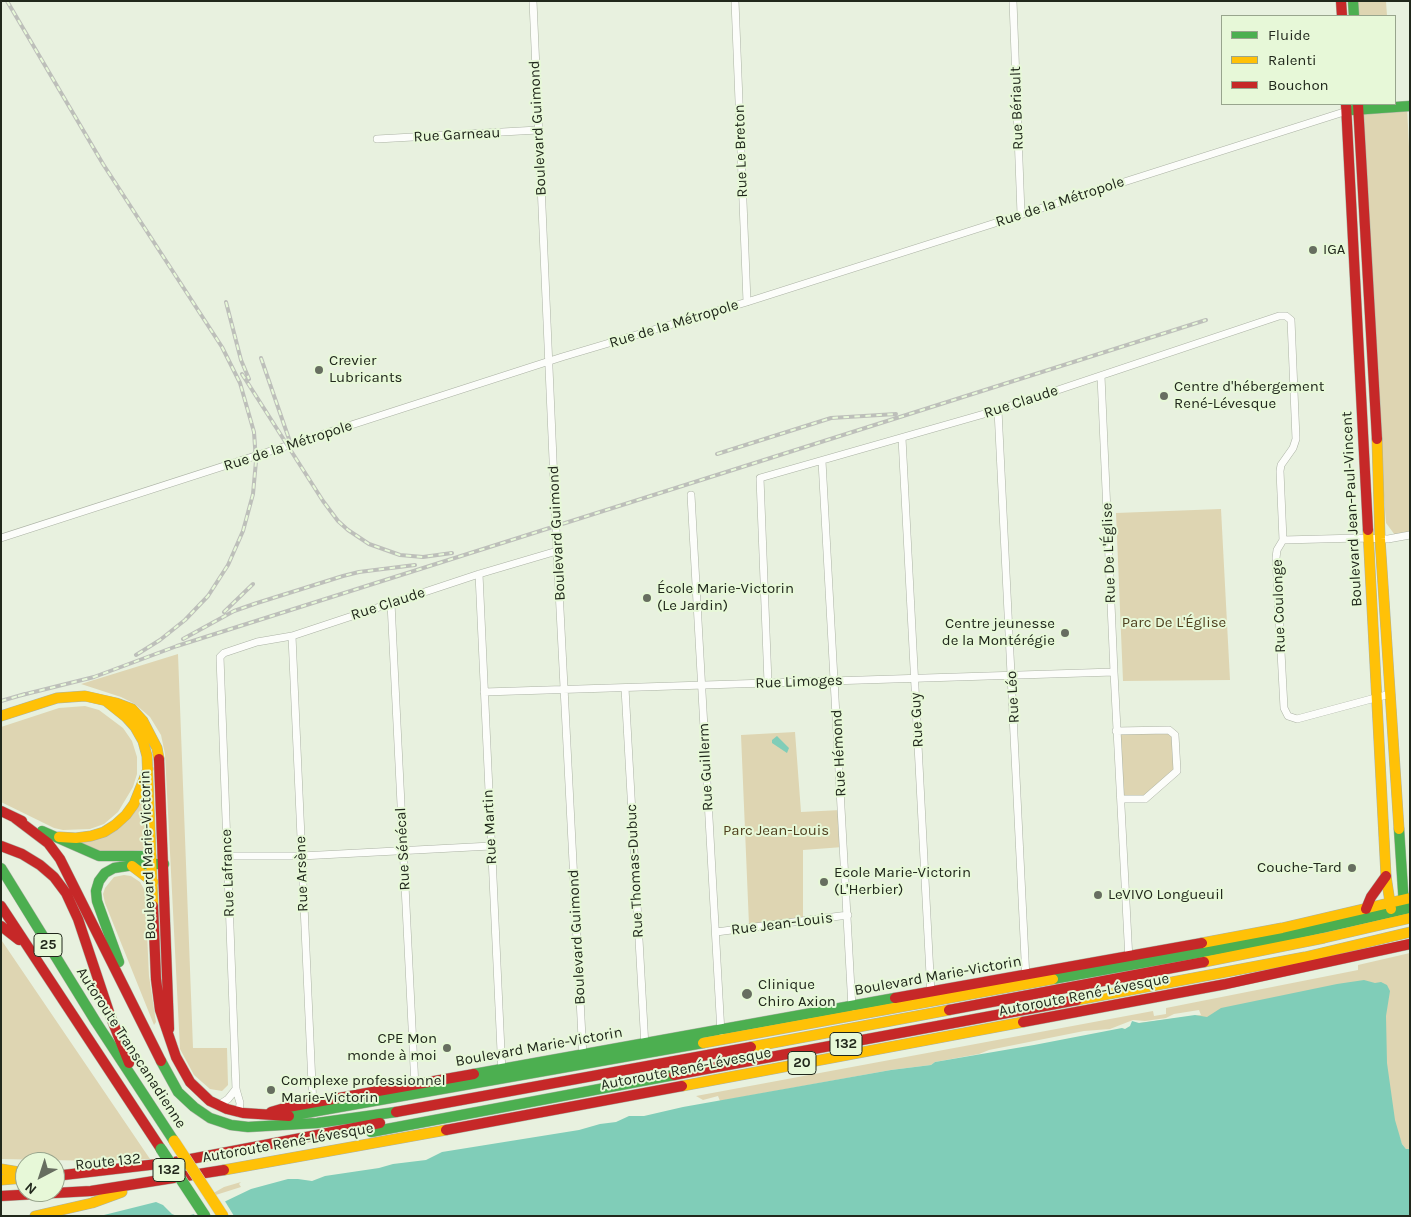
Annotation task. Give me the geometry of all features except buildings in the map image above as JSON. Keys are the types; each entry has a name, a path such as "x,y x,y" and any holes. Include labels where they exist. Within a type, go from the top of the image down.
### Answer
{"main road":[{"path":"1341,1 1342,15"},
{"path":"1353,1 1354,15"},
{"path":"1352,107 1410,106"},
{"name":"Boulevard Jean-Paul-Vincent","path":"1352,107 1368,279 1377,431 1374,538 1376,698 1386,876 1391,908"},
{"name":"Boulevard Jean-Paul-Vincent","path":"1352,107 1362,430 1390,694 1407,907"},
{"path":"1356,282 1368,279"},
{"name":"Boulevard Marie-Victorin","path":"1,716 62,697 86,696 124,706 135,712 147,727 155,742 160,766 158,860 153,882 157,995 160,1010 176,1057 190,1082 206,1098 219,1106 238,1112 290,1116 313,1108 1129,961 1366,909 1407,907"},
{"name":"Boulevard Marie-Victorin","path":"106,701 126,717 138,731 145,746 158,860 169,1008 169,1034"},
{"path":"54,837 76,838 91,836 104,832 115,825 134,804 148,769"},
{"path":"1,811 54,837 99,856 158,860"},
{"path":"15,818 48,843 60,859 168,1076 178,1092 204,1114 224,1123 248,1127 317,1123 376,1116 1196,964 1324,938 1407,907"},
{"path":"1,846 22,854 40,865 58,882 69,899 113,1023 144,1095"},
{"path":"131,1001 113,943 98,905 96,894 98,884 105,873 114,868 158,860"},
{"path":"132,866 153,882"},
{"name":"Autoroute Transcanadienne","path":"1,868 96,1022 222,1216"},
{"path":"1366,909 1386,876"},
{"name":"Autoroute Transcanadienne","path":"1,906 205,1216"},
{"name":"Boulevard Marie-Victorin","path":"1129,961 1264,941 1391,908"},
{"path":"65,1175 132,1168 182,1160 1207,969 1410,925"},
{"path":"1,926 29,948"},
{"name":"Autoroute René-Lévesque","path":"281,1149 1233,971 1305,957 1410,932"},
{"name":"Autoroute René-Lévesque","path":"143,1184 295,1158 1226,984 1410,944"},
{"name":"Route 132","path":"65,1181 145,1174 281,1149"},
{"path":"1,1169 15,1171"},
{"path":"1,1180 15,1179"},
{"path":"1,1184 15,1183"},
{"path":"35,1216 92,1203 143,1184"},
{"name":"Route 132","path":"1,1196 91,1190 143,1184"}],"street":[{"name":"Boulevard Guimond","path":"533,1 557,551 584,1060"},
{"name":"Rue Le Breton","path":"735,1 746,302"},
{"name":"Rue Bériault","path":"1013,1 1021,214"},
{"name":"Rue de la Métropole","path":"1,538 550,361 746,302 1352,107"},
{"name":"Rue Garneau","path":"377,139 538,130"},
{"name":"Rue Claude","path":"768,683 760,478 998,410 1279,316"},
{"name":"Rue Coulonge","path":"1279,316 1286,316 1291,320 1296,439 1280,471 1283,540 1277,550 1276,558 1284,708 1288,716 1297,719 1390,694"},
{"name":"Rue De L'Église","path":"1102,376 1116,731 1129,961"},
{"name":"Rue Léo","path":"998,410 1026,980"},
{"name":"Rue Guy","path":"902,438 932,997"},
{"name":"Rue Hémond","path":"822,461 852,1011"},
{"name":"Rue Guillerm","path":"691,495 722,1035"},
{"path":"1283,540 1388,539 1410,536"},
{"name":"Rue Claude","path":"220,657 224,653 258,642 292,636 479,574 557,551"},
{"name":"Rue Martin","path":"479,574 502,1074"},
{"name":"Rue Sénécal","path":"391,603 415,1090"},
{"name":"Rue Arsène","path":"292,636 313,1108"},
{"name":"Rue Lafrance","path":"220,657 236,1089 240,1103 238,1112"},
{"name":"Rue Limoges","path":"484,692 1114,672"},
{"name":"Rue Thomas-Dubuc","path":"625,688 646,1049"},
{"path":"1116,731 1169,730 1176,735 1177,771 1145,799 1121,799"},
{"path":"227,856 301,856 491,846"},
{"name":"Rue Jean-Louis","path":"716,932 848,915"},
{"path":"219,1106 230,1098 236,1089"}],"green space":[{"path":"1356,1 1386,1 1387,15 1357,15"},
{"path":"1407,106 1410,167 1410,533 1395,535 1386,523 1358,109"},
{"name":"Parc De L'Église","path":"1221,509 1230,680 1123,681 1116,513"},
{"path":"178,654 193,1048 227,1048 228,1085 222,1091 210,1089 194,1075 180,1049 165,754 161,735 150,717 135,704 121,697 81,684"},
{"path":"85,706 99,710 123,728 132,741 137,757 137,774 133,787 118,812 104,824 90,829 63,830 54,828 1,802 1,727 59,708"},
{"path":"1169,730 1175,735 1177,771 1145,799 1121,799 1116,731"},
{"name":"Parc Jean-Louis","path":"795,732 801,812 841,810 843,847 803,850 803,918 749,925 741,735"},
{"path":"143,799 146,850 107,853 80,845 138,807"},
{"path":"131,876 140,882 145,891 149,976 156,1022 154,1025 103,894 105,888 114,877"},
{"path":"1,940 150,1159 65,1160 65,1152 15,1152 15,1159 1,1159"},
{"path":"1410,953 1409,1149 1406,1149 1402,1144 1398,1133 1139,1023 1201,1015 1199,1010 1174,1014 1166,1018 1145,1021 1133,1020 1110,1029 1084,1031 989,1050 979,1054 935,1062 931,1065 891,1070 720,1101 718,1096 703,1100 696,1096 1153,1011 1154,1016 1166,1014 1166,1008 1358,970 1358,965"},
{"path":"241,1182 239,1184 241,1187 203,1199 224,1187"}],"water":[{"path":"777,736 789,748 787,753 772,743 772,740"},
{"path":"1364,980 1375,983 1381,982 1387,985 1390,991 1386,1016 1387,1063 1395,1120 1402,1144 1406,1149 1410,1149 1410,1216 186,1216 203,1212 251,1189 288,1179 312,1181 325,1176 426,1160 442,1152 579,1130 616,1122 629,1116 644,1116 683,1107 891,1070 931,1065 935,1062 1125,1029 1130,1026 1132,1021 1139,1023 1195,1015 1207,1017 1221,1008"},
{"path":"156,1202 177,1216 100,1216"}],"pier":[{"path":"223,1198 234,1216 195,1216 193,1212"}],"railway":[{"path":"7,1 103,164 222,347 240,383 254,432 256,461 253,494 243,531 228,565 208,596 185,620 160,640 136,655"},
{"path":"226,302 241,360 249,379"},
{"path":"18,696 94,677 177,646 1206,320"},
{"path":"261,358 289,439"},
{"path":"242,374 323,501 338,521 348,530 369,544 400,555 423,557 452,553"},
{"path":"717,454 831,418 896,414"},
{"path":"183,639 234,611 257,603 359,572 415,565"},
{"path":"224,612 253,584"},
{"path":"1,701 25,694"}],"traffic: fast":[{"path":"1353,1 1354,15"},
{"path":"1353,110 1410,106"},
{"path":"1399,829 1404,906"},
{"path":"42,831 99,856 151,856"},
{"path":"119,962 97,901 96,891 99,881 105,873 114,868 140,864 164,864"},
{"path":"1,868 96,1022 174,1141"},
{"path":"1053,979 1264,941 1410,908"},
{"path":"474,1074 895,998"},
{"path":"289,1116 703,1043"},
{"path":"161,1061 178,1092 194,1107 210,1118 231,1125 248,1127 317,1123 396,1112"},
{"path":"371,1132 674,1075"},
{"path":"161,1149 205,1216"}],"traffic: slow":[{"path":"1377,439 1380,539 1399,829"},
{"path":"1368,530 1386,876 1391,909"},
{"path":"1,716 57,698 85,696 116,703 132,709 143,721 157,748 159,759"},
{"path":"106,701 135,727 143,741 147,756 153,906"},
{"path":"59,837 76,838 91,836 104,832 115,825 134,804 148,769"},
{"path":"132,866 153,882"},
{"path":"1202,943 1282,928 1410,898"},
{"path":"1204,962 1324,938 1410,918"},
{"path":"1077,1000 1305,957 1410,932"},
{"path":"703,1043 1053,979"},
{"path":"751,1047 949,1010"},
{"path":"682,1086 1023,1022"},
{"path":"224,1170 446,1130"},
{"path":"174,1141 223,1216"},
{"path":"1,1169 15,1171"},
{"path":"1,1180 15,1179"},
{"path":"35,1216 92,1203 122,1192"}],"traffic: jam":[{"path":"1341,1 1342,15"},
{"path":"1346,105 1368,530"},
{"path":"1358,105 1377,439"},
{"path":"159,759 169,1029"},
{"path":"1,811 22,821"},
{"path":"15,818 48,843 60,859 161,1061"},
{"path":"1,846 22,854 40,865 54,877 66,893 78,919 110,1015 129,1063"},
{"path":"1366,909 1371,897 1386,876"},
{"path":"1,906 161,1149"},
{"path":"153,906 156,979 160,1010 176,1057 190,1082 210,1101 227,1109 243,1113 289,1116"},
{"path":"1,926 19,940"},
{"path":"895,998 1202,943"},
{"path":"1023,1022 1226,984 1410,944"},
{"path":"949,1010 1204,962"},
{"path":"674,1075 1077,1000"},
{"path":"396,1112 751,1047"},
{"path":"271,1112 288,1107 474,1074"},
{"path":"446,1130 682,1086"},
{"path":"65,1175 175,1162 380,1123"},
{"path":"1,1196 91,1191 224,1170"}],"place":[{"name":"IGA","path":"1313,250"},
{"name":"Crevier Lubricants","path":"319,370"},
{"name":"Centre d'hébergement René-Lévesque","path":"1164,396"},
{"name":"École Marie-Victorin (Le Jardin)","path":"647,598"},
{"name":"Centre jeunesse de la Montérégie","path":"1065,633"},
{"name":"Couche-Tard","path":"1352,868"},
{"name":"Ecole Marie-Victorin (L'Herbier)","path":"824,882"},
{"name":"LeVIVO Longueuil","path":"1098,895"},
{"name":"Clinique Chiro Axion","path":"747,994"},
{"name":"CPE Mon monde à moi","path":"447,1048"},
{"name":"Complexe professionnel Marie-Victorin","path":"271,1090"}]}
